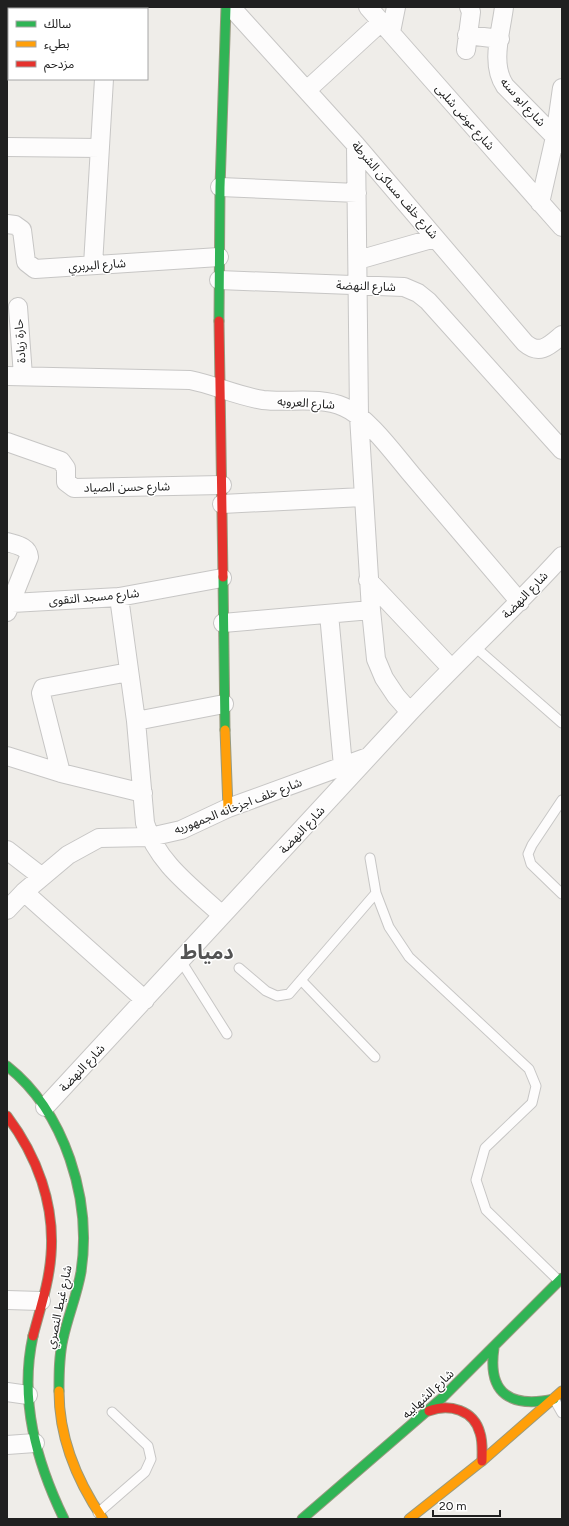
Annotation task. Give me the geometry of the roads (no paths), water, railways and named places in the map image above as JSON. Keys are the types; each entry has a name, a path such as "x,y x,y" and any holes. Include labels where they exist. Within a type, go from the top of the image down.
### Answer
{"main road":[{"path":"226,7 220,188 219,280 224,704 228,808"},
{"name":"شارع غيط النصري","path":"7,1066 30,1087 45,1107 67,1150 80,1197 83,1240 81,1270 61,1349 60,1391 66,1435 74,1467 80,1483 100,1516"},
{"name":"شارع غيط النصري","path":"7,1116 25,1142 37,1167 45,1193 50,1220 48,1274 29,1357 28,1395 35,1443 52,1495 64,1519"},
{"name":"شارع الشهابيه","path":"302,1519 365,1467 428,1411 494,1348 561,1280"},
{"path":"494,1348 491,1362 493,1376 500,1388 510,1397 523,1402 537,1402 554,1399"},
{"path":"409,1519 482,1461 562,1391"},
{"path":"428,1411 442,1406 457,1409 470,1417 479,1429 482,1444 482,1461"}],"street":[{"name":"شارع خلف مساكن الشرطة","path":"232,7 356,145 435,238 532,348 539,350 547,348 562,334"},
{"name":"شارع عوض شلبى","path":"368,7 562,227"},
{"path":"307,90 386,27 396,7"},
{"path":"468,7 471,12 467,42 500,39"},
{"name":"شارع ابو سنه","path":"504,7 496,67 499,77 505,86 558,140"},
{"path":"93,265 104,80"},
{"path":"540,203 558,140 562,88"},
{"path":"356,145 359,416 370,610 376,659 384,678 396,696 410,712"},
{"path":"7,147 100,148"},
{"path":"220,188 357,193"},
{"name":"شارع البربري","path":"7,224 15,225 22,230 26,262 35,269 219,257"},
{"path":"358,260 435,238"},
{"name":"شارع النهضة","path":"219,280 358,287 404,287 418,293 428,301 562,450"},
{"name":"حارة زيادة","path":"15,376 18,307"},
{"name":"شارع العروبه","path":"15,376 190,380 206,383 242,396 264,400 329,402 345,407 359,416 384,442 520,602"},
{"name":"شارع حسن الصياد","path":"7,442 61,461 66,468 66,482 74,488 222,485"},
{"path":"222,504 363,497"},
{"path":"7,542 24,548 28,552 29,557 9,608"},
{"name":"شارع النهضة","path":"45,1107 451,668 520,602 562,556"},
{"name":"شارع مسجد التقوى","path":"9,608 119,597 222,578"},
{"path":"368,580 451,668"},
{"path":"119,597 136,721 146,823 150,837 165,861 222,915"},
{"path":"223,623 370,610"},
{"path":"329,614 342,766"},
{"path":"61,773 42,698 41,693 43,688 129,672"},
{"path":"136,721 224,704"},
{"path":"7,756 61,773 143,793"},
{"name":"شارع خلف اجزخانه الجمهوريه","path":"7,910 24,892 68,855 99,838 150,837 182,830 228,808 371,756"},
{"path":"7,850 42,876"},
{"path":"24,892 145,1000"},
{"path":"7,1300 41,1301"},
{"path":"7,1392 28,1395"},
{"path":"7,1445 35,1443"}],"lane":[{"path":"474,646 562,723"},
{"path":"562,800 532,845 528,854 531,864 562,894"},
{"path":"370,858 376,893 389,927 409,957 528,1069 536,1086 532,1103 485,1148 476,1180 486,1210 561,1280"},
{"path":"239,968 266,992 277,996 289,994 376,893"},
{"path":"181,961 227,1034"},
{"path":"301,980 375,1057"},
{"path":"554,1399 562,1413"},
{"path":"100,1516 145,1472 151,1460 148,1446 112,1412"}],"district":[{"name":"دمياط","path":"207,952"}]}
